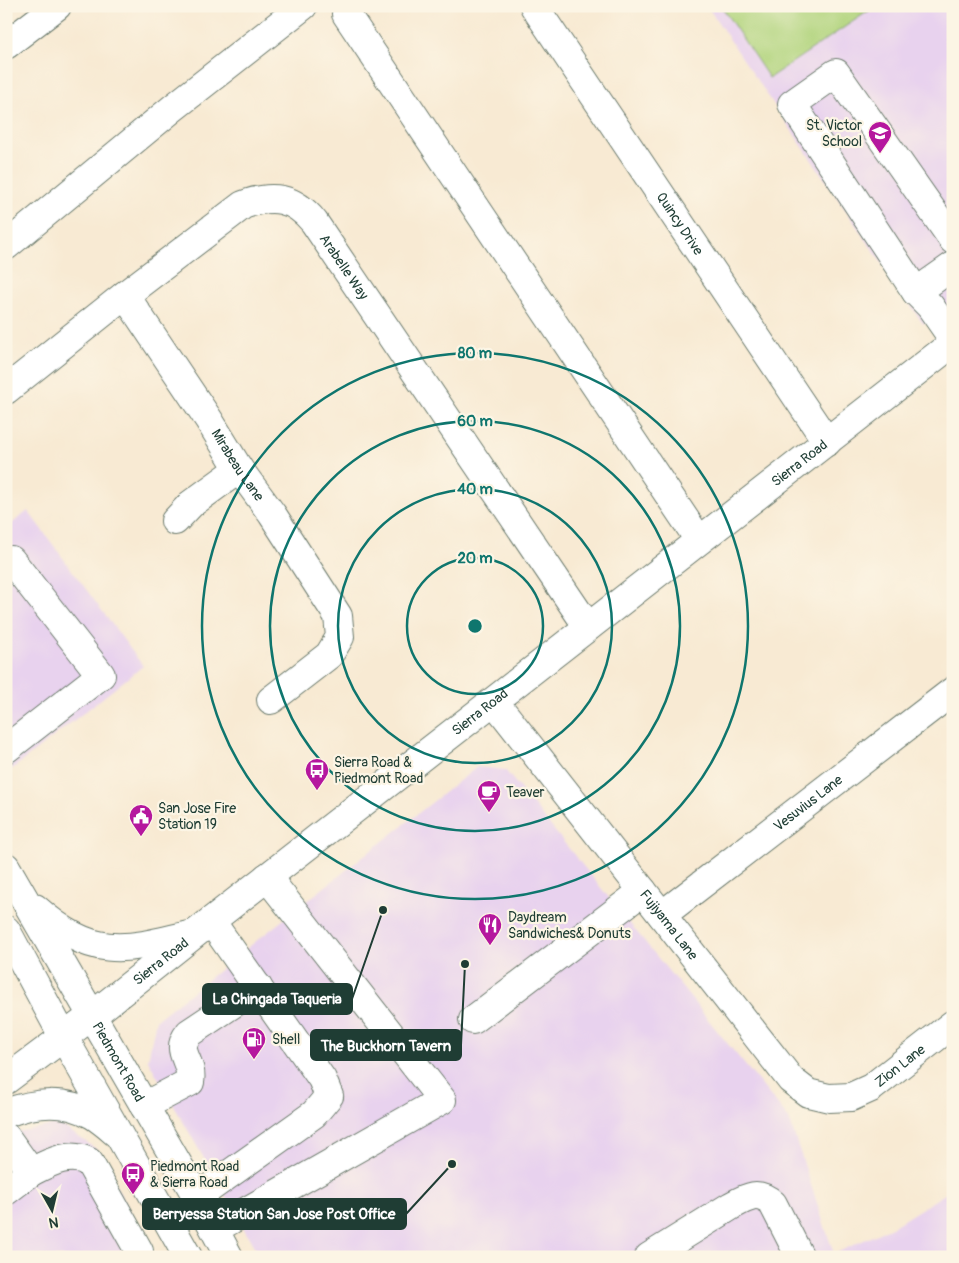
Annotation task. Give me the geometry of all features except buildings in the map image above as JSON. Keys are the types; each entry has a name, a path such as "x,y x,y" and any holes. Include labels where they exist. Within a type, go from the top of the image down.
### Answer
{"street":[{"path":"6,45 57,6"},
{"path":"6,246 173,108 303,6"},
{"name":"Quincy Drive","path":"534,6 827,442"},
{"path":"346,14 699,540"},
{"path":"953,240 836,73 792,104 916,292 930,306 953,338"},
{"name":"Arabelle Way","path":"6,390 125,295 243,205 259,199 276,198 292,203 306,213 588,627"},
{"path":"916,292 953,266"},
{"name":"Mirabeau Lane","path":"125,295 338,616 340,637 329,655 271,700"},
{"name":"Sierra Road","path":"6,1080 93,1015 202,927 953,344"},
{"path":"175,521 192,504 240,470"},
{"path":"6,563 11,560 101,675 6,749"},
{"name":"Vesuvius Lane","path":"662,915 953,690"},
{"name":"Fujiyama Lane","path":"494,701 791,1080 808,1093 829,1098 851,1097 871,1088"},
{"name":"Piedmont Road","path":"6,867 93,1015 215,1229 229,1257"},
{"path":"215,1229 442,1100 267,877"},
{"path":"473,1020 642,891"},
{"path":"23,897 50,921 76,938 99,946 119,948 145,946 202,927 258,987 322,1079 329,1096 314,1114 197,1197"},
{"path":"6,930 63,1036 188,1257"},
{"path":"144,1106 190,1082 192,1071 182,1049 183,1040 258,987"},
{"name":"Zion Lane","path":"871,1088 953,1024"},
{"path":"6,1113 26,1105 54,1103 92,1114 118,1134"},
{"path":"6,1137 31,1172"},
{"path":"6,1191 31,1172 52,1161 65,1158 84,1159 89,1162 136,1254 172,1230"},
{"path":"649,1257 745,1198 758,1195 767,1198 773,1204 800,1257"}],"shaded area":[{"name":"St. Victor School","path":"707,6 953,6 953,301 923,324"},
{"path":"28,511 143,666 11,770 6,761 6,528"},
{"path":"477,767 505,770 789,1119 834,1254 892,1227 953,1189 953,1257 260,1257 148,1060 156,1020"},
{"path":"60,1124 96,1149 154,1257 6,1257 6,1137 11,1133"}],"green space":[{"path":"721,6 876,6 769,78"}],"place":[{"name":"St. Victor School","path":"880,154"},
{"name":"Sierra Road & Piedmont Road","path":"317,791"},
{"name":"Teaver","path":"489,813"},
{"name":"San Jose Fire Station 19","path":"141,837"},
{"name":"La Chingada Taqueria","path":"383,910"},
{"name":"Daydream Sandwiches& Donuts","path":"490,946"},
{"name":"The Buckhorn Tavern","path":"465,964"},
{"name":"Shell","path":"254,1060"},
{"name":"Berryessa Station San Jose Post Office","path":"452,1164"},
{"name":"Piedmont Road & Sierra Road","path":"133,1195"}]}
